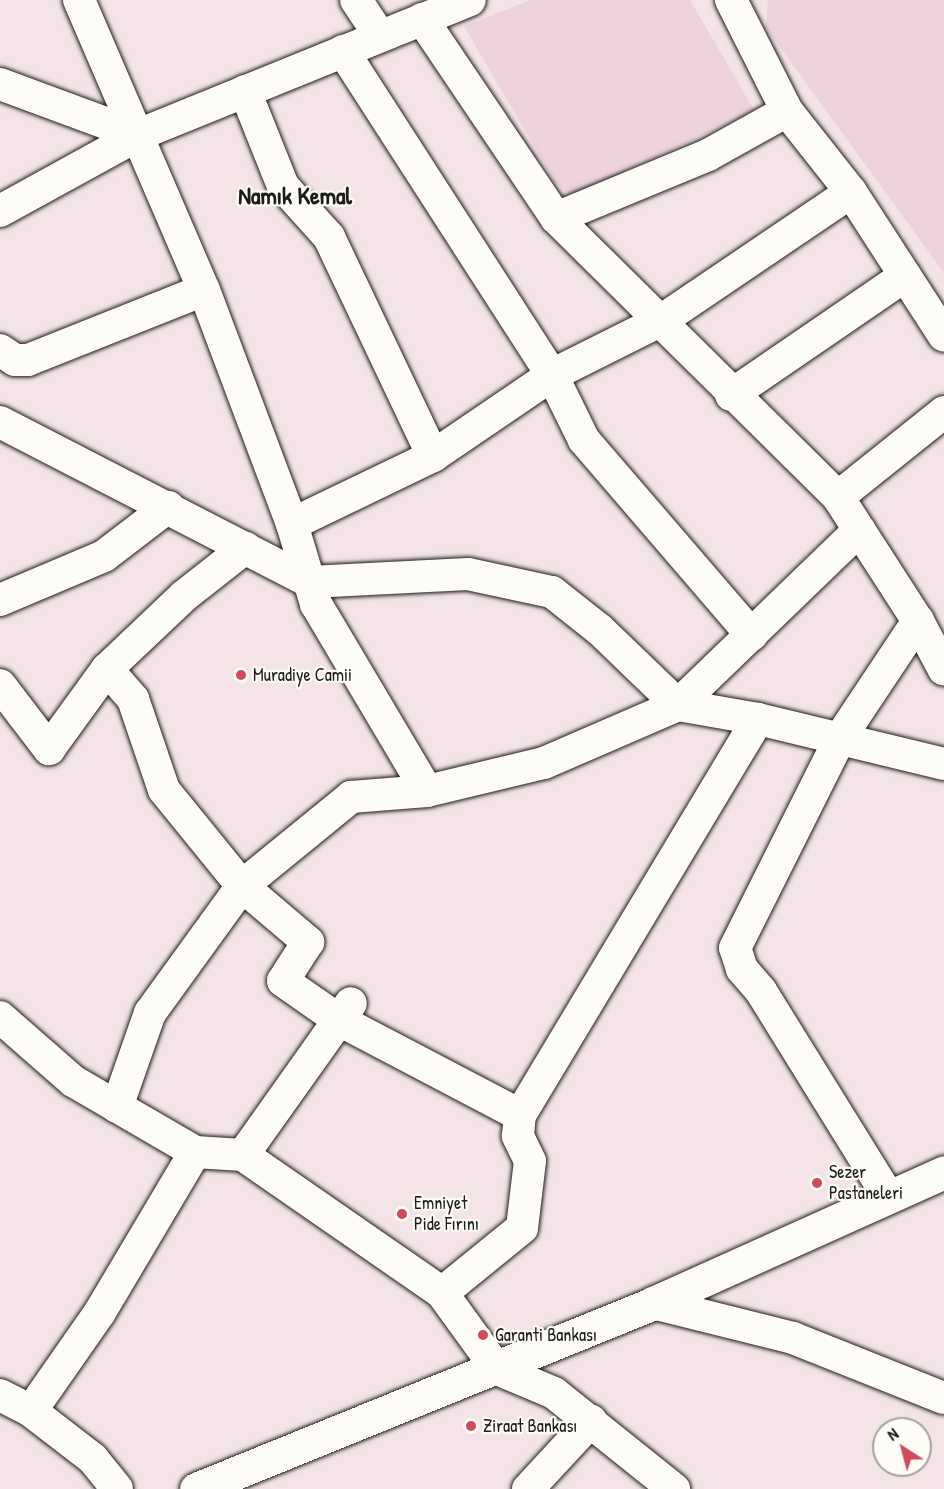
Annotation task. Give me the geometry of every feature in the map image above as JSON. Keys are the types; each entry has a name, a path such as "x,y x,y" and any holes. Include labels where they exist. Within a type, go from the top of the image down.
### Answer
{"main road":[{"path":"196,1489 497,1369 654,1303 944,1172"}],"street":[{"path":"79,0 204,290 292,524 316,604 427,791"},
{"path":"356,0 380,36"},
{"path":"0,211 138,135 470,0"},
{"path":"731,0 787,111 851,192 944,336"},
{"path":"422,19 556,218 594,259 662,320 732,395 838,497 918,621 944,670"},
{"path":"343,51 552,375 584,440 752,635"},
{"path":"0,84 138,135"},
{"path":"245,91 283,186 329,237 433,456"},
{"path":"556,218 708,155 787,111"},
{"path":"292,524 433,456 552,375 662,320 851,192"},
{"path":"732,395 905,276"},
{"path":"0,350 15,360 28,360 204,290"},
{"path":"838,497 944,412"},
{"path":"0,422 309,582 468,574 552,592 600,630 678,705 758,719 944,764"},
{"path":"0,600 104,556 168,507"},
{"path":"117,1107 150,1013 242,886 351,797 427,791 544,763 678,705 859,530"},
{"path":"0,684 49,749 107,669 184,596 245,548"},
{"path":"888,1196 761,991 742,969 735,948 840,738 918,621"},
{"path":"107,669 134,699 165,790 242,886 308,942 283,981 345,1011 520,1115"},
{"path":"442,1293 522,1228 530,1161 518,1136 520,1115 758,719"},
{"path":"243,1155 345,1011"},
{"path":"0,1017 73,1081 195,1152 243,1155 442,1293 497,1369 554,1394 591,1420 674,1489"},
{"path":"31,1412 100,1312 195,1152"},
{"path":"654,1303 793,1338 944,1398"},
{"path":"0,1395 31,1412 93,1459 117,1489"},
{"path":"528,1489 591,1420"}],"shaded area":[{"path":"531,0 690,0 755,111 571,196 554,181 464,26"},
{"path":"768,0 944,0 944,273 766,28"}],"place":[{"name":"Muradiye Camii","path":"241,675"},
{"name":"Sezer Pastaneleri","path":"817,1183"},
{"name":"Emniyet Pide Fırını","path":"402,1214"},
{"name":"Garanti Bankası","path":"483,1335"},
{"name":"Ziraat Bankası","path":"471,1426"}],"district":[{"name":"Namık Kemal","path":"295,196"}]}
